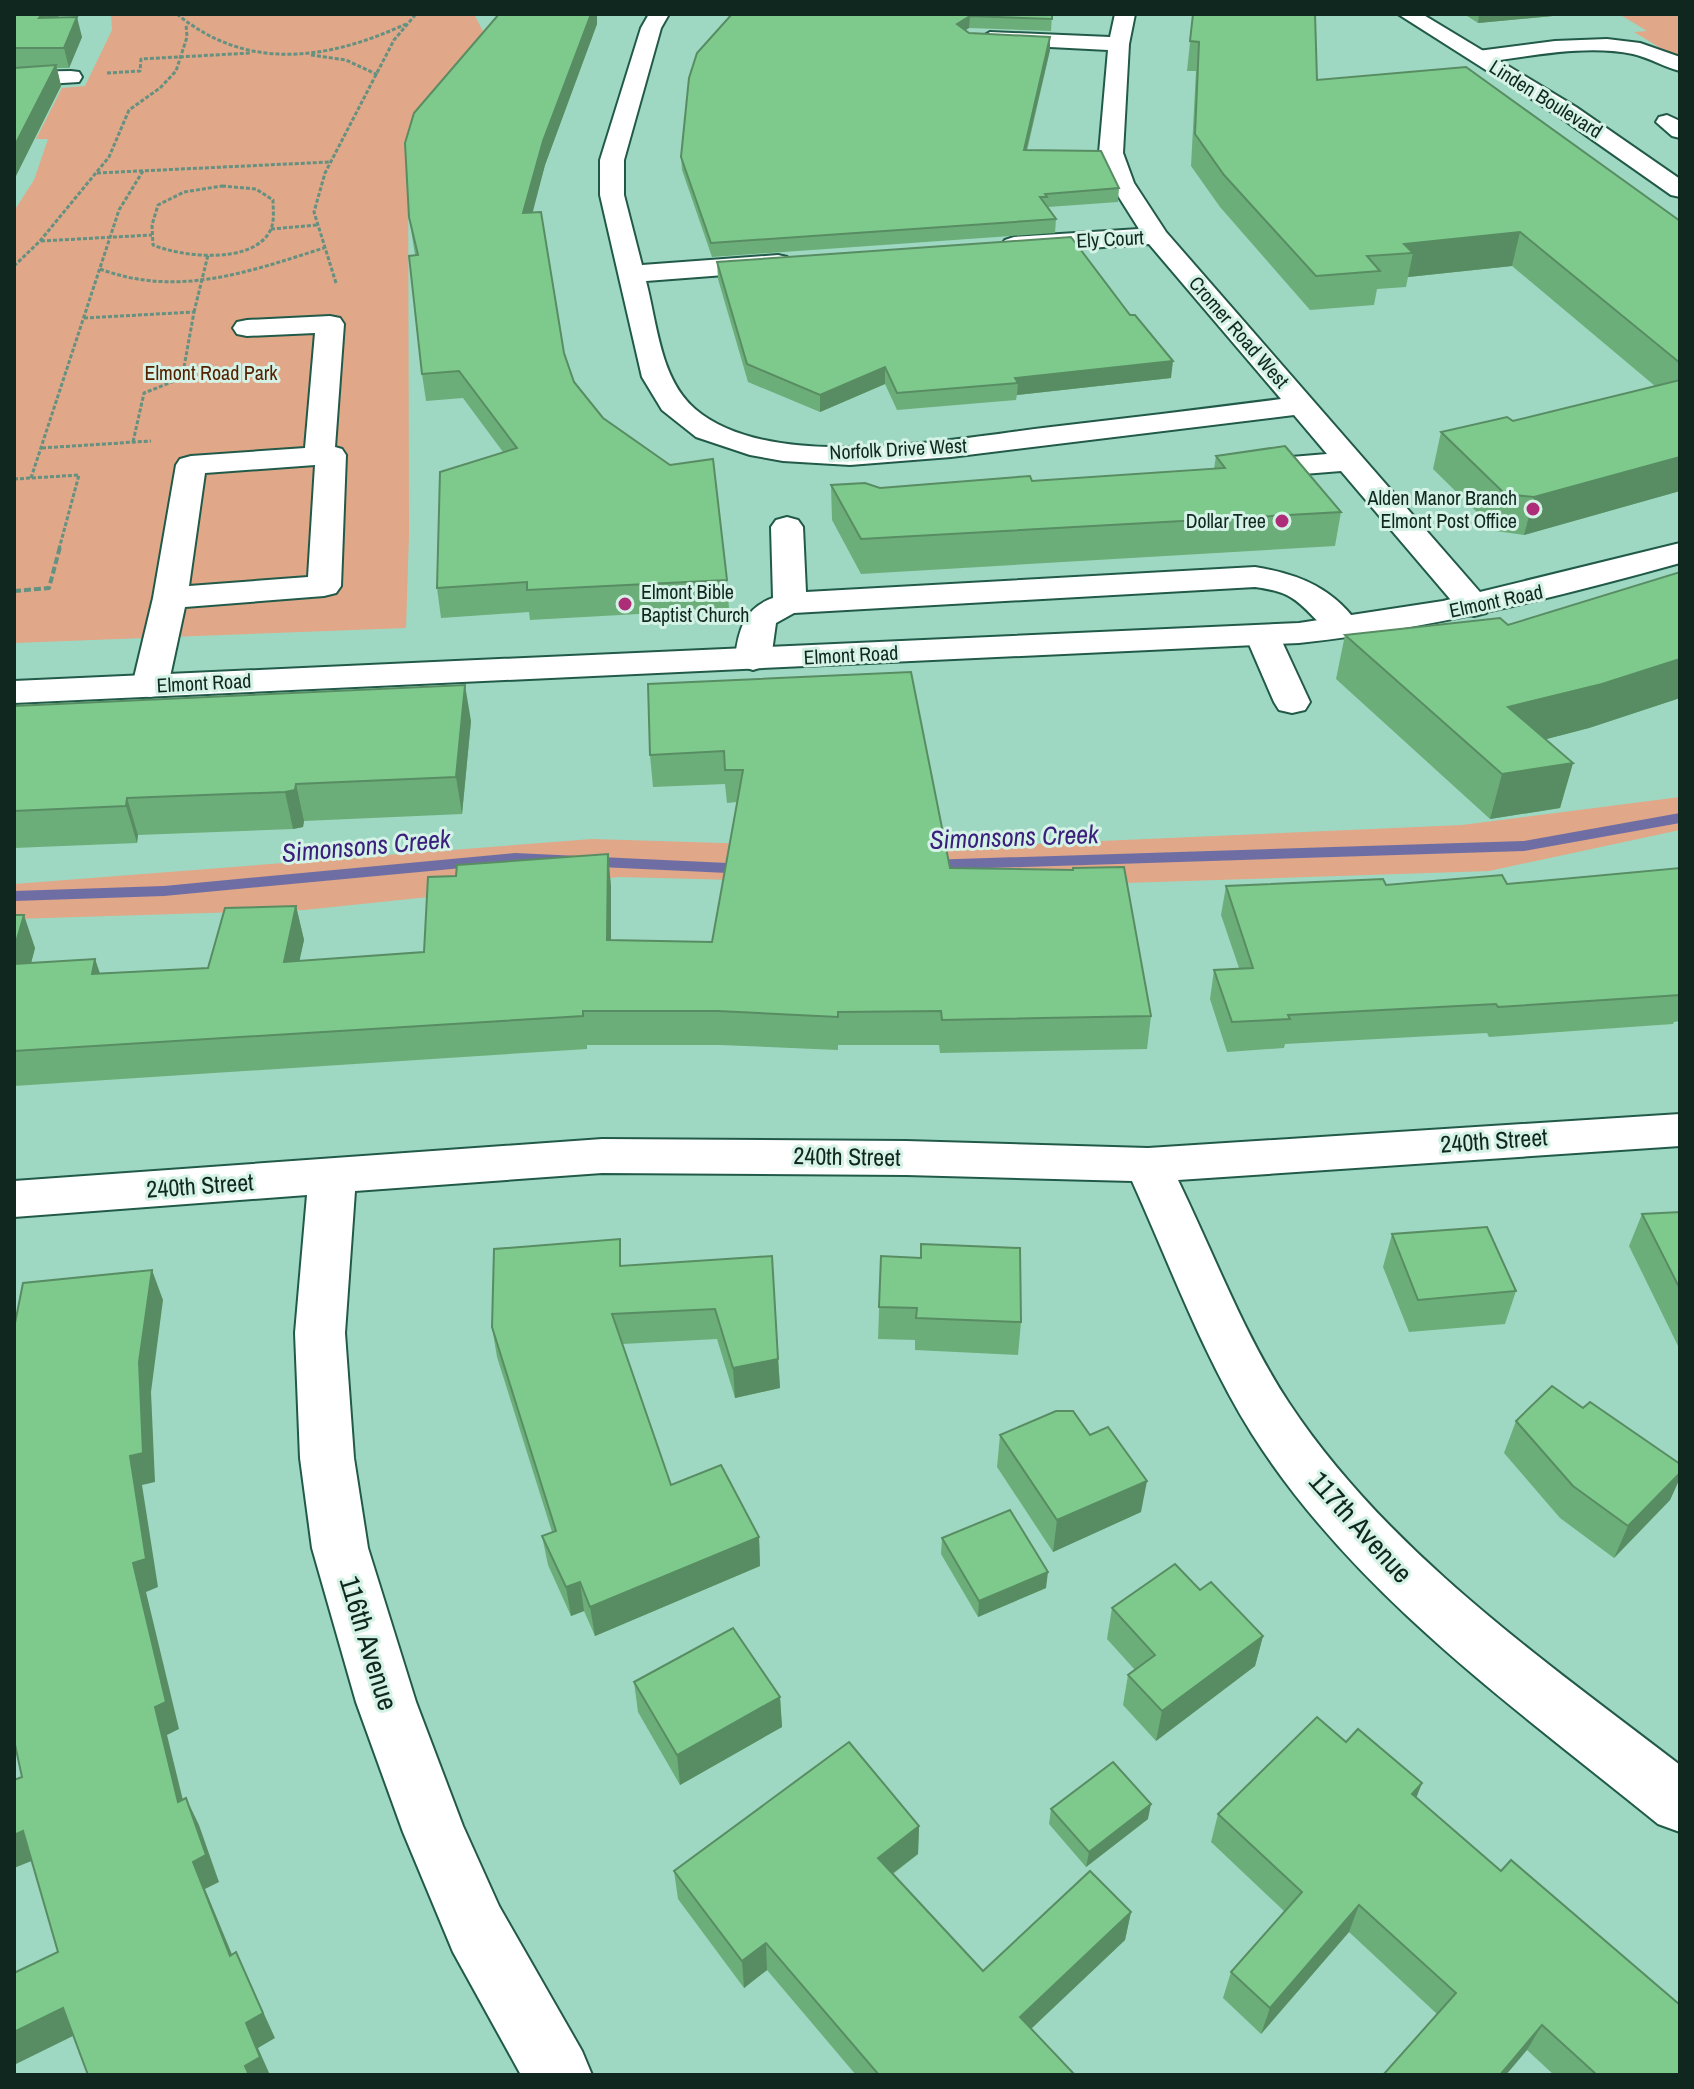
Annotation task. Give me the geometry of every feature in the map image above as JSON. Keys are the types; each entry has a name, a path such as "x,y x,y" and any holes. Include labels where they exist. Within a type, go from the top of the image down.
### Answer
{"street":[{"name":"Norfolk Drive West","path":"659,14 651,28 612,160 612,195 656,377 667,401 700,427 748,445 837,456 919,451 1301,405"},
{"name":"Cromer Road West","path":"1125,14 1119,44 1111,153 1122,183 1156,236 1474,606"},
{"name":"Linden Boulevard","path":"1408,14 1568,112 1678,187"},
{"path":"969,37 1119,44"},
{"path":"1478,57 1600,44 1634,46 1661,54 1680,65"},
{"path":"14,79 71,77"},
{"path":"1680,121 1667,122 1680,131"},
{"name":"Ely Court","path":"984,247 1156,236"},
{"path":"633,274 800,261"},
{"path":"247,328 330,324 319,455"},
{"path":"150,686 170,598 191,465 331,455 324,586 170,598"},
{"path":"1218,474 1350,461"},
{"path":"787,527 790,603"},
{"name":"Elmont Road","path":"14,692 1262,635 1344,628 1474,606 1556,588 1680,553"},
{"path":"753,659 754,629 770,609 790,603 1255,577 1290,582 1305,590 1344,628"},
{"path":"1262,635 1292,702"},
{"name":"240th Street","path":"14,1199 650,1154 1148,1165 1680,1130"},
{"name":"117th Avenue","path":"1148,1165 1254,1391 1319,1485 1369,1542 1432,1604 1680,1803"},
{"name":"116th Avenue","path":"332,1176 320,1333 327,1458 344,1564 386,1702 434,1832 476,1929 558,2075"}],"path":[{"path":"177,14 205,36 259,53"},
{"path":"330,324 336,282 314,212 331,162 394,40 416,14"},
{"path":"295,54 342,49 380,38 411,22"},
{"path":"14,266 40,241 109,157 129,110 160,88 176,71 187,37 186,24"},
{"path":"105,73 140,71 141,59 259,53 335,56 360,63 378,75"},
{"path":"95,173 331,162"},
{"path":"31,478 119,210 143,171"},
{"path":"222,186 241,187 267,194 273,200 271,229 264,239 252,246 208,255 163,251 153,245 152,235 158,205 184,192 222,186"},
{"path":"271,229 317,225"},
{"path":"40,241 152,235"},
{"path":"99,269 119,279 157,282 204,280 324,248"},
{"path":"133,442 144,393 182,378 208,255"},
{"path":"84,318 194,312"},
{"path":"42,448 201,438 195,464"},
{"path":"14,479 79,475 49,588 14,591"}],"green space":[{"name":"Elmont Road Park","path":"111,14 474,14 498,60 408,129 409,534 406,628 14,643 14,211 34,180 48,139 36,139 62,88 85,86 112,30"},
{"path":"1619,14 1680,14 1680,60 1634,32 1647,31"},
{"path":"1680,797 1680,830 1489,871 1002,887 619,877 304,910 14,919 14,884 592,839 922,849 1462,825"}],"building":[{"path":"14,14 42,14 39,18 77,17 64,48 14,48"},
{"path":"499,14 591,14 543,141 523,213 541,212 564,353 574,382 603,418 670,465 713,459 727,580 527,590 527,582 437,588 440,472 517,448 459,371 422,374 409,256 418,255 409,217 405,143 414,113"},
{"path":"732,14 1052,14 1052,19 970,16 957,24 969,33 1050,37 1024,150 1101,151 1119,188 1045,194 1047,197 1040,197 1056,219 711,243 681,157 689,78 697,53"},
{"path":"1193,14 1315,14 1317,80 1466,67 1680,221 1680,363 1520,232 1404,244 1413,253 1367,256 1380,271 1316,276 1224,175 1195,134 1199,42 1190,41"},
{"path":"56,65 14,147 14,68"},
{"path":"1071,237 1130,315 1135,315 1173,361 1015,378 1018,383 897,393 885,367 820,395 747,364 717,262"},
{"path":"1680,380 1680,457 1534,497 1505,494 1441,432 1507,417 1513,421"},
{"path":"1285,446 1341,512 861,539 831,485 865,483 880,488 1030,476 1032,481 1225,468 1216,456"},
{"path":"1680,572 1680,659 1602,684 1508,707 1573,763 1502,774 1345,635 1500,618 1508,625"},
{"path":"911,672 950,868 1073,870 1124,867 1151,1016 942,1020 941,1011 838,1012 838,1017 718,1011 583,1011 583,1016 14,1051 14,964 95,959 92,974 208,968 225,908 296,906 284,962 424,952 428,877 456,876 457,865 608,854 607,940 712,942 743,770 725,770 724,751 650,755 648,684"},
{"path":"465,685 456,777 296,784 295,790 285,792 127,798 126,806 14,811 14,706"},
{"path":"1680,868 1680,995 1498,1007 1496,1004 1288,1015 1290,1019 1232,1022 1214,970 1253,968 1226,886 1383,879 1386,885 1502,875 1507,884"},
{"path":"14,915 24,915 14,949"},
{"path":"1680,1212 1680,1289 1642,1214"},
{"path":"1487,1227 1516,1291 1418,1300 1392,1234"},
{"path":"620,1239 620,1266 772,1256 778,1359 733,1368 715,1309 612,1314 671,1485 721,1465 759,1537 590,1607 580,1582 566,1587 542,1536 556,1531 492,1327 494,1249"},
{"path":"921,1244 1020,1248 1021,1322 916,1318 917,1308 879,1307 881,1256 921,1258"},
{"path":"152,1270 139,1362 143,1453 130,1456 146,1559 133,1563 166,1702 155,1707 178,1802 186,1798 206,1855 193,1862 230,1956 236,1952 263,2013 246,2023 260,2057 245,2066 249,2075 88,2075 63,2008 14,2032 14,1973 58,1952 23,1831 14,1835 14,1780 22,1777 14,1740 14,1328 23,1283"},
{"path":"1552,1386 1583,1408 1590,1402 1680,1464 1680,1473 1628,1526 1573,1486 1516,1421"},
{"path":"1056,1411 1073,1411 1090,1435 1108,1427 1147,1481 1057,1520 1000,1435"},
{"path":"1010,1510 1048,1572 979,1601 942,1538"},
{"path":"1175,1564 1200,1590 1211,1582 1263,1636 1162,1711 1128,1675 1155,1655 1112,1608"},
{"path":"733,1628 780,1697 677,1755 634,1682"},
{"path":"1317,1717 1346,1742 1358,1729 1422,1783 1412,1794 1501,1871 1511,1860 1680,2005 1680,2075 1597,2075 1542,2025 1500,2075 1383,2075 1456,1993 1359,1905 1270,2008 1231,1972 1302,1892 1218,1814"},
{"path":"849,1742 919,1826 878,1858 983,1971 1090,1871 1131,1912 1020,2017 1075,2075 879,2075 766,1943 742,1961 674,1871"},
{"path":"1113,1762 1151,1804 1089,1852 1051,1809"}],"waterway":[{"name":"Simonsons Creek","path":"927,865 1524,846 1680,818"},
{"name":"Simonsons Creek","path":"14,896 164,891 515,858 749,869"}],"place":[{"name":"Alden Manor Branch Elmont Post Office","path":"1533,509"},
{"name":"Dollar Tree","path":"1282,521"},
{"name":"Elmont Bible Baptist Church","path":"625,604"}]}
